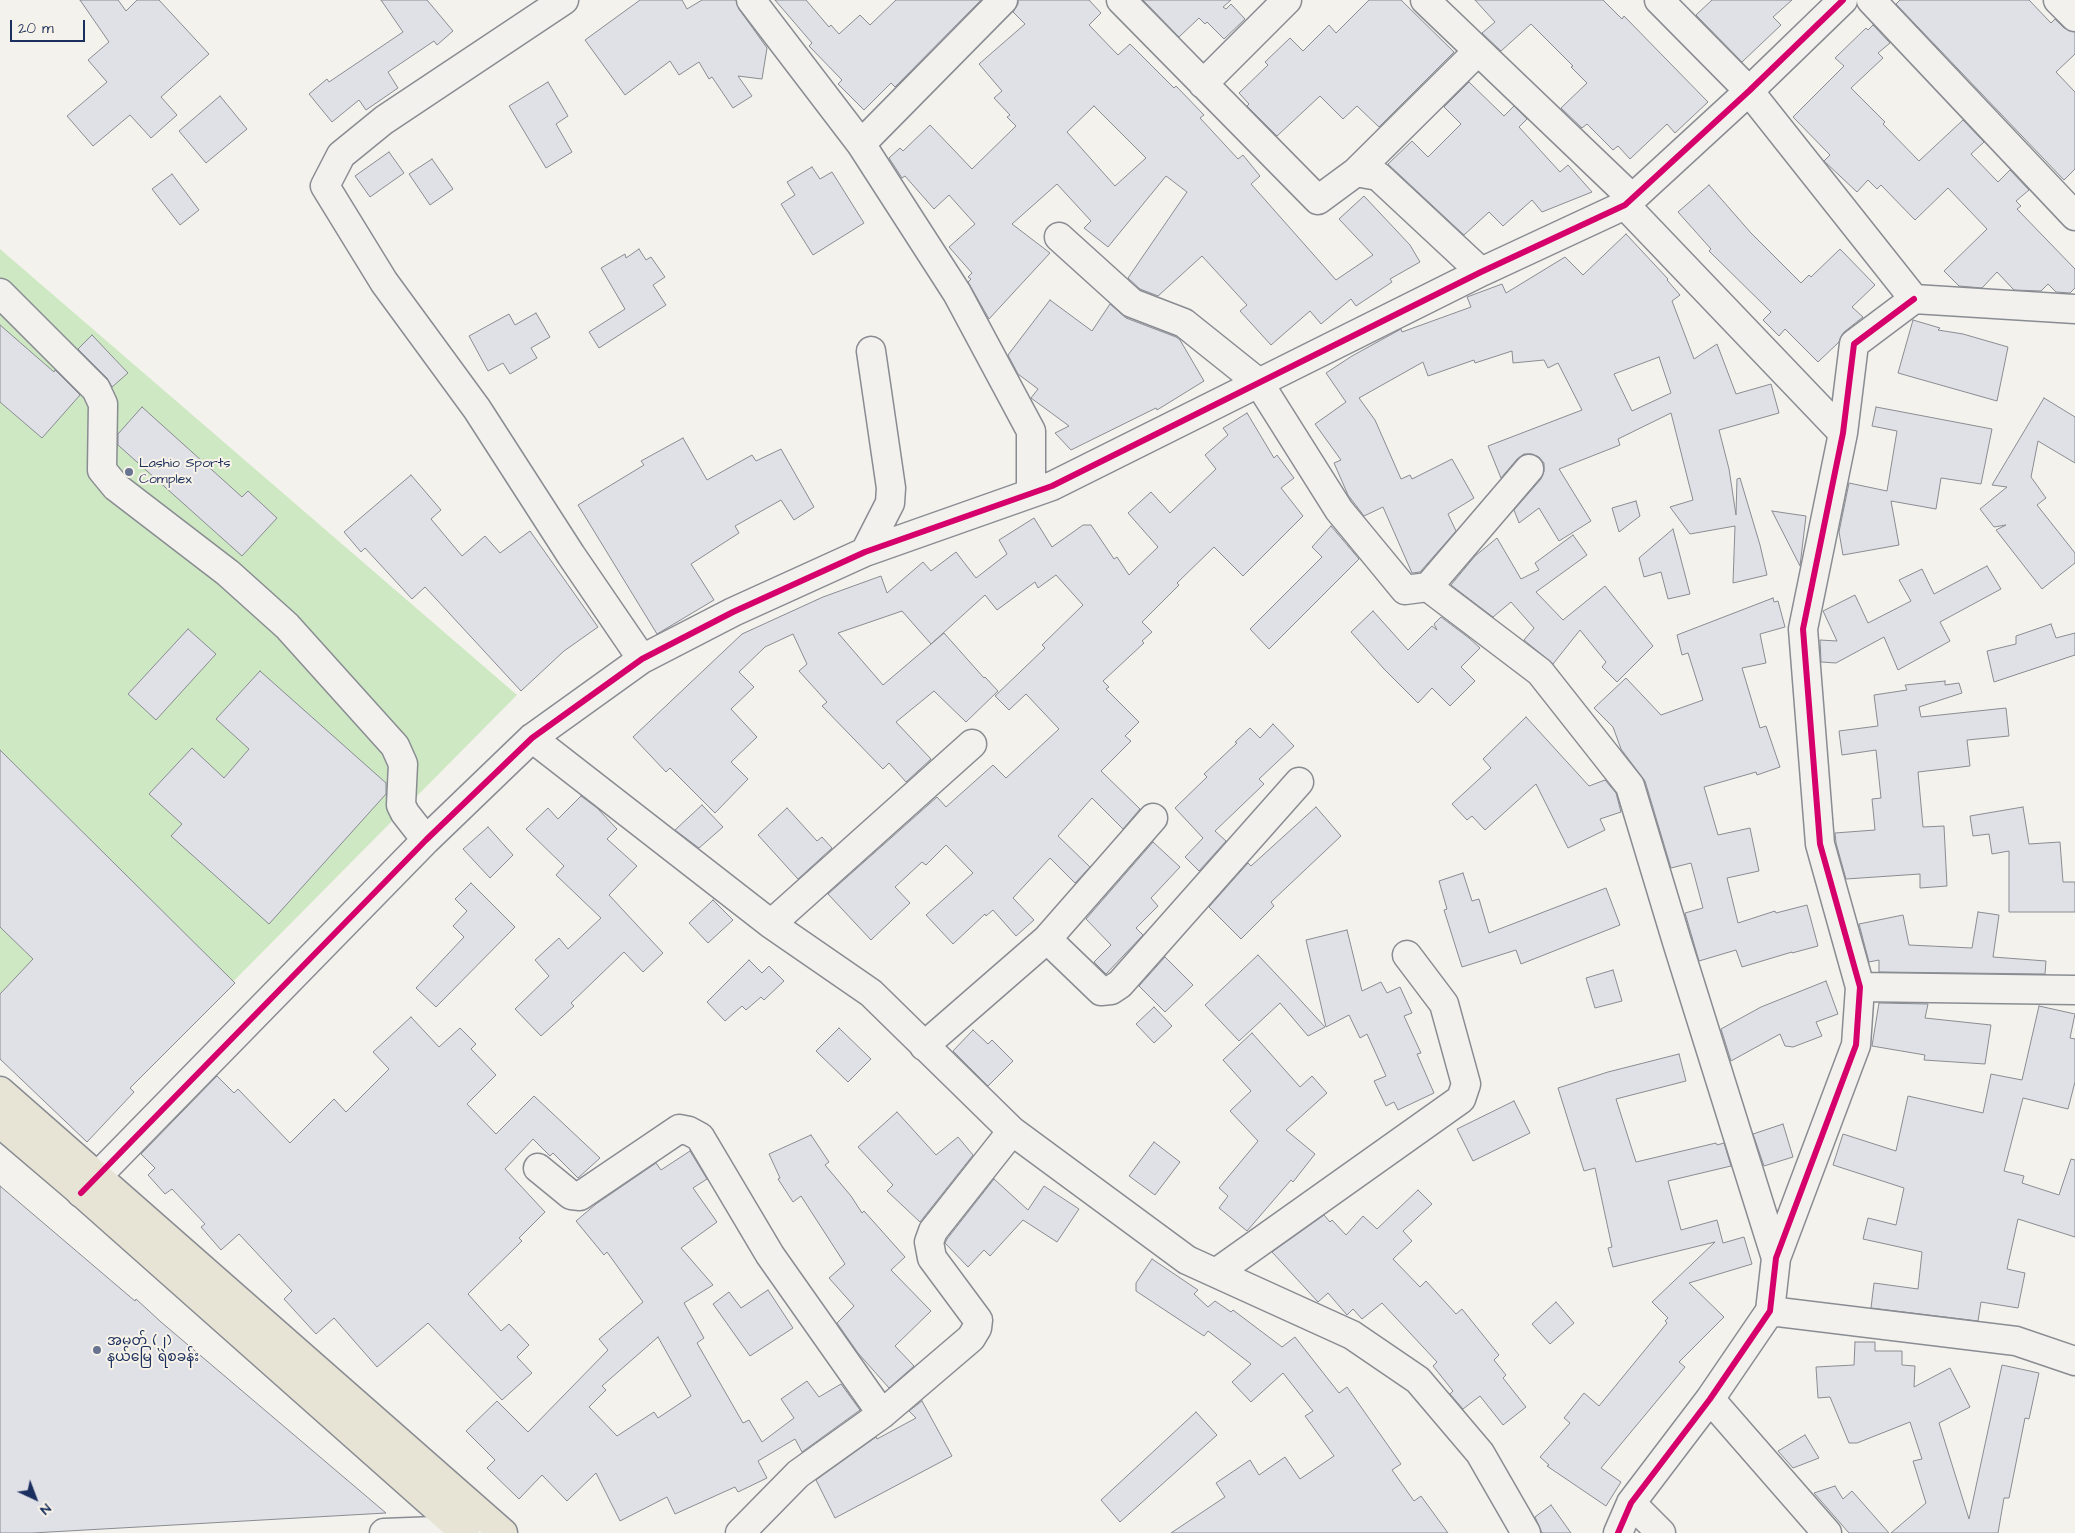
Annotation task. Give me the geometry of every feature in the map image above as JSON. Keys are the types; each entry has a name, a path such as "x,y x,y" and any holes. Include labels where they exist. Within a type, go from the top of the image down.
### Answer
{"main road":[{"path":"0,1091 90,1184 470,1532"},
{"path":"0,1123 90,1184 503,1533"}],"street":[{"path":"564,0 384,120 341,155 325,186 384,282 477,409 571,555 642,659"},
{"path":"751,0 861,144 956,293 1031,431 1031,493"},
{"path":"861,144 1003,0"},
{"path":"1121,0 1318,200 1356,172 1478,51"},
{"path":"1204,84 1287,0"},
{"path":"1424,0 1478,51 1629,202 1843,433"},
{"path":"1659,0 1749,91 1914,299"},
{"path":"90,1184 426,840 532,738 642,659 733,612 865,552 1052,486 1481,272 1629,202 1749,91 1843,0"},
{"path":"1871,0 2075,216"},
{"path":"2058,0 2075,17"},
{"path":"1356,172 1378,176 1481,272"},
{"path":"1059,237 1132,303 1184,323 1259,383 1339,510 1405,590 1428,587 1529,469"},
{"path":"0,293 96,389 103,404 102,470 116,487 228,573 287,626 395,746 403,764 402,805 404,813 426,840"},
{"path":"1618,1533 1631,1503 1710,1398 1770,1312 1776,1258 1856,1045 1860,987 1820,844 1802,629 1843,433 1854,344 1914,299 2075,309"},
{"path":"865,552 890,503 891,488 871,351"},
{"path":"1428,587 1540,672 1630,786 1776,1258"},
{"path":"532,738 771,924 871,993 1012,1132 1187,1260 1352,1335 1418,1380 1480,1453 1526,1533"},
{"path":"771,924 972,744"},
{"path":"1047,939 1101,991 1111,990 1120,984 1299,782"},
{"path":"924,1046 1047,939 1153,818"},
{"path":"1216,1273 1460,1099 1466,1084 1444,1004 1407,955"},
{"path":"1860,987 2075,990"},
{"path":"538,1168 571,1195 580,1196 679,1129 689,1130 700,1137 770,1255 882,1414"},
{"path":"740,1533 798,1474 882,1414 971,1338 977,1328 978,1320 932,1258 929,1242 933,1231 1012,1132"},
{"path":"1770,1312 2016,1341 2075,1360"},
{"path":"1710,1398 1827,1533"},
{"path":"1631,1503 1661,1533"},
{"path":"384,1533 470,1532"}],"green space":[{"name":"Lashio Sports Complex","path":"0,249 517,695 93,1123 0,1037"}],"building":[{"path":"80,0 118,0 126,11 137,0 159,0 209,54 161,97 177,115 151,138 130,115 93,146 67,116 107,82 88,60 109,42"},
{"path":"381,0 427,0 453,31 437,45 434,41 388,72 398,88 366,110 359,100 332,122 309,94 327,79 329,82 403,32"},
{"path":"640,0 682,0 687,9 702,0 736,0 739,9 767,48 762,79 738,76 752,96 733,108 712,77 709,79 699,62 679,75 670,61 625,95 585,40"},
{"path":"775,0 806,0 829,27 831,25 839,34 860,15 870,25 896,0 981,0 895,87 891,83 864,110 838,84 842,80 809,46 812,43"},
{"path":"1018,0 1089,0 1101,13 1089,25 1118,55 1130,44 1174,88 1176,86 1204,115 1200,118 1238,159 1243,155 1260,176 1251,184 1336,280 1373,255 1339,219 1364,196 1410,245 1420,262 1390,279 1392,282 1356,306 1351,299 1321,324 1310,311 1271,345 1240,311 1247,305 1202,256 1158,296 1140,289 1128,278 1187,192 1166,176 1108,247 1084,228 1091,221 1057,184 1012,224 1050,253 989,319 968,282 971,279 968,277 972,273 949,247 975,224 949,195 934,209 905,176 902,178 889,158 900,148 903,151 930,125 972,169 1016,126 1007,117 1010,115 994,98 1002,91 979,64 1025,24 1013,12 1018,4","holes":["1094,106 1146,158 1115,186 1067,132"]},
{"path":"1143,0 1231,0 1223,7 1226,9 1231,4 1245,19 1224,39 1207,22 1205,24 1199,18 1179,37"},
{"path":"1369,0 1401,0 1454,52 1379,127 1357,106 1343,119 1320,96 1277,136 1247,106 1249,104 1239,93 1268,65 1265,62 1290,38 1303,51 1329,25 1336,33"},
{"path":"1475,0 1603,0 1622,19 1624,16 1708,102 1675,133 1667,124 1630,159 1618,146 1613,150 1587,124 1582,128 1561,108 1587,83 1571,67 1573,66 1531,24 1501,51 1482,33 1495,22"},
{"path":"1712,0 1792,0 1773,17 1781,25 1742,62 1696,15"},
{"path":"1900,0 2029,0 2051,23 2055,19 2064,28 2075,32 2075,54 2056,72 2075,92 2075,169 2064,180 1896,4"},
{"path":"1873,25 1890,43 1878,53 1883,58 1851,88 1885,122 1883,124 1919,161 1963,120 1984,142 1971,154 1998,182 2010,170 2029,190 2016,201 2021,206 2017,209 2075,269 2075,288 2070,293 2056,292 2048,284 2041,291 2014,290 1997,272 1982,288 1959,286 1944,271 1987,229 1948,188 1915,220 1881,185 1877,189 1868,180 1857,192 1824,161 1830,155 1793,117 1844,66 1835,58 1866,28 1868,30"},
{"path":"548,82 568,116 556,124 572,152 546,168 509,106"},
{"path":"1469,82 1504,116 1514,106 1527,119 1519,127 1560,172 1568,165 1592,192 1542,212 1532,200 1503,226 1489,212 1464,235 1388,164 1412,141 1428,157 1461,124 1444,107"},
{"path":"220,96 247,129 206,163 179,131"},
{"path":"389,152 404,173 370,197 355,176"},
{"path":"432,159 453,189 430,205 409,174"},
{"path":"812,167 820,179 832,172 864,223 813,255 781,204 795,195 787,182"},
{"path":"172,174 199,210 180,225 152,189"},
{"path":"1709,185 1751,233 1801,283 1809,275 1811,277 1840,249 1875,285 1852,307 1863,317 1844,332 1839,342 1818,362 1785,329 1779,336 1763,320 1771,312 1709,251 1711,249 1678,212"},
{"path":"1626,234 1668,279 1680,295 1672,301 1694,359 1717,344 1736,394 1771,384 1779,413 1719,430 1729,469 1736,515 1737,479 1740,478 1767,575 1733,583 1735,526 1690,534 1670,507 1693,500 1671,413 1618,439 1620,445 1559,469 1591,521 1559,541 1539,508 1519,523 1514,510 1541,479 1544,463 1539,457 1532,454 1524,454 1517,459 1501,478 1488,446 1582,410 1558,363 1548,368 1544,360 1513,363 1512,351 1475,363 1474,360 1428,376 1423,362 1359,398 1375,420 1401,479 1410,475 1412,479 1452,459 1474,498 1448,514 1456,531 1420,572 1412,573 1383,507 1364,516 1348,495 1334,463 1341,460 1315,424 1346,402 1326,373 1352,356 1401,329 1402,332 1471,307 1467,297 1502,284 1506,293 1565,257 1583,275","holes":["1659,357 1671,393 1632,411 1614,374"]},
{"path":"639,249 646,260 651,257 665,277 653,285 666,305 599,348 589,332 625,309 601,268 625,254 626,258"},
{"path":"1050,300 1092,331 1110,304 1126,318 1176,337 1180,340 1204,381 1157,410 1156,408 1071,450 1055,433 1069,426 1031,398 1038,389 1018,374 1008,355"},
{"path":"536,313 550,337 531,348 537,358 510,374 503,363 488,371 469,336 509,314 515,325"},
{"path":"1913,320 1940,328 1938,330 1963,334 2008,347 1997,401 1898,373"},
{"path":"0,325 54,372 55,370 80,395 42,438 0,402"},
{"path":"92,335 128,373 112,387 107,378 78,349"},
{"path":"2044,398 2075,417 2075,463 2038,441 2031,477 2046,498 2037,505 2075,553 2075,563 2042,589 1996,530 2006,525 1994,527 1980,509 2007,487 1992,485"},
{"path":"142,407 242,497 248,491 277,518 242,556 118,445 118,434"},
{"path":"1876,407 1992,429 1981,484 1941,478 1936,509 1891,501 1899,545 1843,555 1839,532 1849,483 1887,491 1897,431 1872,426"},
{"path":"1247,413 1274,458 1277,455 1294,478 1281,488 1303,516 1243,576 1214,547 1177,583 1179,585 1142,622 1152,632 1142,641 1144,643 1103,681 1109,687 1106,689 1139,722 1125,736 1131,741 1101,771 1140,809 1123,829 1092,798 1058,836 1090,867 1075,883 1050,858 1013,898 1034,920 1016,936 993,910 986,916 985,914 953,944 926,915 973,873 946,845 926,865 922,862 895,887 910,903 871,940 828,894 937,797 946,807 993,765 1006,778 1059,729 1026,694 1009,710 995,696 1045,648 1042,645 1083,605 1056,575 1038,588 1035,582 997,610 985,595 931,644 902,611 838,633 883,685 944,633 998,691 966,722 934,691 896,722 931,759 906,782 889,763 883,769 822,706 827,702 799,671 807,664 793,634 765,647 739,672 754,687 731,709 757,737 731,762 748,779 715,813 670,768 666,772 633,737 742,634 823,597 881,576 887,593 923,562 931,571 956,552 976,578 1007,554 999,540 1034,518 1052,547 1083,525 1091,525 1114,559 1117,557 1129,575 1158,547 1128,513 1151,492 1170,513 1216,469 1205,455 1228,435 1223,428"},
{"path":"683,438 707,480 752,455 756,461 781,449 814,507 794,520 781,500 735,526 739,533 691,564 714,600 657,634 578,505 644,465 641,461"},
{"path":"411,475 441,510 431,519 462,556 485,536 500,553 530,531 598,627 564,651 521,691 425,587 412,599 365,548 361,552 344,532"},
{"path":"1636,501 1640,516 1619,532 1612,508"},
{"path":"1772,511 1806,516 1800,566"},
{"path":"1331,526 1359,559 1269,649 1250,629 1322,557 1312,547"},
{"path":"1673,529 1690,594 1668,599 1661,572 1644,577 1639,558"},
{"path":"1573,535 1587,555 1536,592 1563,620 1605,586 1653,646 1617,682 1602,667 1606,662 1580,630 1553,664 1524,640 1534,628 1511,602 1493,617 1451,585 1475,556 1497,538 1521,579 1539,570 1535,563"},
{"path":"1987,566 2001,589 1940,622 1950,641 1898,670 1884,637 1836,663 1821,662 1820,640 1837,641 1823,611 1855,595 1868,623 1911,601 1899,580 1922,569 1934,594"},
{"path":"1773,598 1774,602 1778,601 1785,627 1760,634 1766,663 1742,668 1760,728 1766,726 1780,767 1757,775 1756,772 1704,787 1718,835 1750,828 1759,871 1727,878 1738,923 1775,911 1776,913 1807,905 1818,946 1742,967 1736,950 1699,961 1685,913 1703,908 1691,863 1671,868 1645,781 1621,749 1613,727 1594,708 1626,678 1661,715 1703,700 1688,653 1682,655 1677,635"},
{"path":"1373,611 1408,650 1432,626 1437,630 1434,624 1441,617 1480,648 1461,667 1475,681 1450,706 1432,688 1418,703 1351,632"},
{"path":"2051,624 2056,638 2075,633 2075,655 1994,682 1987,651 2016,644 2016,636"},
{"path":"188,629 216,654 156,720 128,694"},
{"path":"260,671 386,783 386,794 269,924 171,836 182,824 149,794 192,748 224,778 249,749 216,719"},
{"path":"1945,681 1945,685 1959,683 1962,693 1919,707 1921,717 2006,708 2009,736 1967,740 1970,766 1918,772 1923,827 1944,826 1947,886 1920,888 1920,874 1846,879 1835,833 1875,830 1872,799 1881,798 1876,750 1842,755 1839,731 1878,726 1874,695 1907,690 1905,685"},
{"path":"1526,717 1589,786 1605,780 1616,793 1621,812 1600,819 1605,830 1568,848 1536,784 1485,830 1472,816 1467,820 1452,804 1491,768 1483,759"},
{"path":"1273,724 1294,746 1259,779 1264,784 1215,831 1226,841 1199,871 1185,857 1203,838 1175,808 1207,777 1204,774 1250,728 1260,738"},
{"path":"0,750 235,983 130,1088 134,1092 87,1142 0,1059 0,994 33,959 0,927"},
{"path":"581,796 597,808 617,829 607,839 637,866 609,895 663,953 643,972 624,952 571,1003 574,1006 541,1036 515,1009 549,976 535,960 559,938 568,949 601,918 556,875 564,866 526,829 548,808 558,819"},
{"path":"702,805 723,827 699,848 675,830"},
{"path":"1316,807 1341,836 1271,902 1274,906 1241,939 1209,907 1248,863 1251,866"},
{"path":"2023,807 2029,844 2060,842 2063,882 2075,882 2075,912 2009,912 2009,851 1992,854 1989,834 1973,836 1970,816"},
{"path":"787,808 817,841 822,837 832,848 798,879 758,835"},
{"path":"488,827 513,855 490,878 463,849"},
{"path":"1153,842 1180,867 1151,898 1158,906 1136,928 1143,935 1106,974 1094,962 1111,945 1086,919"},
{"path":"1463,873 1472,901 1479,899 1489,933 1606,888 1620,925 1521,964 1516,950 1462,967 1444,910 1447,909 1439,881"},
{"path":"471,883 515,927 436,1007 416,988 464,937 453,926 467,911 455,899"},
{"path":"713,900 733,920 708,943 689,923"},
{"path":"1978,912 1999,915 1993,957 2046,961 2045,974 1879,972 1879,960 1869,962 1859,924 1903,915 1909,945 1972,948"},
{"path":"1347,930 1362,991 1381,982 1387,993 1400,987 1412,1013 1404,1016 1421,1053 1417,1054 1434,1093 1398,1110 1394,1102 1386,1106 1374,1081 1386,1076 1367,1034 1360,1038 1349,1015 1326,1027 1306,940"},
{"path":"1258,955 1325,1027 1308,1036 1280,1003 1239,1041 1205,1005"},
{"path":"1165,957 1193,985 1165,1012 1139,986"},
{"path":"749,960 762,973 769,966 784,981 764,1000 761,997 746,1010 742,1006 725,1021 707,1002"},
{"path":"1613,970 1622,1001 1595,1008 1586,978"},
{"path":"1826,981 1838,1014 1816,1022 1822,1036 1793,1047 1785,1046 1780,1034 1731,1061 1721,1029 1761,1007"},
{"path":"1879,1003 1928,1004 1925,1018 1991,1025 1985,1064 1924,1060 1925,1055 1872,1046"},
{"path":"2039,1006 2075,1014 2070,1038 2075,1039 2075,1082 2068,1109 2023,1098 2004,1171 2024,1176 2022,1183 2059,1195 2071,1159 2075,1160 2075,1237 2018,1219 2007,1269 2025,1273 2018,1308 1981,1302 1978,1321 1871,1308 1874,1283 1918,1289 1922,1252 1863,1239 1868,1218 1896,1225 1904,1188 1833,1165 1843,1134 1896,1151 1908,1096 1983,1113 1991,1074 2022,1080"},
{"path":"1154,1007 1172,1026 1154,1043 1136,1024"},
{"path":"411,1017 439,1047 460,1028 476,1044 471,1049 496,1075 467,1104 496,1134 534,1096 600,1158 578,1178 553,1153 550,1156 533,1139 505,1169 545,1212 519,1238 522,1241 468,1294 501,1331 509,1324 529,1345 517,1357 532,1373 502,1400 428,1323 377,1367 334,1318 316,1334 284,1299 292,1291 239,1234 221,1250 201,1227 205,1224 172,1189 165,1194 148,1175 155,1168 141,1154 217,1076 234,1093 238,1089 290,1143 334,1099 346,1112 389,1069 373,1052"},
{"path":"839,1028 871,1059 848,1082 816,1051"},
{"path":"973,1030 988,1044 992,1040 1013,1061 988,1086 953,1051"},
{"path":"1252,1033 1300,1087 1312,1076 1327,1093 1286,1130 1315,1154 1293,1182 1291,1180 1247,1231 1219,1208 1228,1196 1219,1188 1258,1141 1230,1111 1251,1091 1223,1060"},
{"path":"1679,1054 1686,1081 1616,1099 1636,1162 1716,1143 1717,1145 1724,1143 1731,1166 1668,1181 1681,1230 1717,1220 1723,1243 1744,1237 1752,1264 1689,1283 1724,1317 1679,1362 1685,1367 1601,1468 1621,1482 1606,1506 1547,1466 1549,1465 1540,1457 1570,1423 1564,1418 1584,1393 1599,1406 1667,1323 1665,1321 1668,1318 1652,1302 1715,1242 1613,1267 1608,1248 1612,1247 1595,1168 1584,1171 1558,1088 1608,1072"},
{"path":"1514,1101 1530,1133 1473,1161 1457,1129"},
{"path":"897,1112 936,1155 958,1137 973,1155 920,1222 887,1191 893,1185 858,1147"},
{"path":"1783,1124 1793,1157 1764,1166 1753,1134"},
{"path":"811,1135 829,1162 825,1165 851,1196 862,1213 864,1211 905,1257 891,1270 931,1311 895,1346 914,1366 889,1388 858,1353 837,1323 854,1306 829,1278 845,1264 801,1196 793,1202 778,1179 780,1178 769,1154"},
{"path":"1154,1142 1180,1162 1155,1195 1129,1176"},
{"path":"690,1151 707,1179 693,1188 717,1222 681,1248 713,1285 684,1303 704,1338 697,1343 743,1423 749,1420 762,1442 794,1418 781,1399 807,1381 819,1397 841,1384 860,1410 802,1452 795,1439 758,1461 767,1478 738,1492 735,1487 675,1514 667,1497 620,1521 596,1473 567,1501 542,1475 519,1499 487,1468 495,1460 466,1431 497,1401 528,1432 608,1350 599,1339 643,1302 607,1252 604,1255 576,1221 596,1204 656,1163 661,1170","holes":["658,1337 691,1396 658,1418 654,1412 617,1436 589,1407 606,1390 602,1386"]},
{"path":"994,1179 1028,1210 1044,1186 1079,1209 1057,1242 1023,1220 990,1256 984,1250 968,1267 945,1243"},
{"name":"အမှတ် (၂) နယ်မြေ ရဲစခန်း","path":"0,1186 135,1301 136,1299 386,1513 32,1533 0,1533"},
{"path":"1418,1190 1432,1204 1403,1231 1412,1241 1393,1259 1420,1287 1426,1281 1456,1314 1462,1309 1499,1355 1494,1360 1506,1375 1503,1378 1526,1407 1503,1425 1480,1396 1463,1409 1450,1394 1453,1391 1433,1366 1437,1362 1382,1303 1362,1319 1353,1309 1347,1315 1328,1293 1318,1302 1272,1252 1324,1215 1330,1222 1332,1220 1346,1235 1363,1216 1377,1229"},
{"path":"1152,1259 1198,1290 1194,1294 1208,1307 1215,1301 1231,1312 1233,1310 1282,1347 1295,1337 1339,1393 1347,1387 1401,1464 1392,1470 1414,1501 1421,1496 1448,1533 1171,1533 1225,1497 1216,1483 1250,1460 1259,1475 1285,1457 1300,1479 1334,1456 1305,1416 1313,1411 1283,1373 1251,1402 1232,1382 1251,1364 1208,1331 1204,1336 1136,1291 1136,1283"},
{"path":"768,1290 793,1328 750,1356 713,1304 729,1292 741,1308"},
{"path":"1556,1302 1574,1323 1550,1344 1532,1324"},
{"path":"1855,1342 1875,1342 1875,1351 1902,1351 1902,1365 1915,1366 1914,1387 1950,1368 1970,1407 1939,1423 1969,1519 2002,1365 2039,1373 2029,1419 2025,1418 2009,1498 2004,1498 1998,1533 1891,1533 1926,1503 1913,1461 1922,1459 1910,1422 1857,1443 1849,1443 1830,1397 1818,1398 1816,1367 1854,1365"},
{"path":"922,1401 952,1456 835,1518 816,1480 876,1437 877,1439 916,1418 909,1411"},
{"path":"1196,1412 1217,1435 1120,1522 1101,1500"},
{"path":"1805,1435 1819,1458 1793,1468 1778,1451"},
{"path":"1835,1486 1843,1499 1852,1491 1889,1533 1849,1533 1814,1493"},
{"path":"1551,1505 1571,1533 1542,1533 1535,1517"}],"cycle path":[{"path":"81,1193 426,840 532,738 642,659 733,612 865,552 1052,486 1481,272 1625,205 1749,91 1843,0"},
{"path":"1618,1533 1631,1503 1710,1399 1770,1311 1776,1258 1856,1045 1860,987 1820,844 1803,629 1843,433 1854,344 1914,299"}],"place":[{"name":"Lashio Sports Complex","path":"129,472"},
{"name":"အမှတ် (၂) နယ်မြေ ရဲစခန်း","path":"97,1350"}]}
